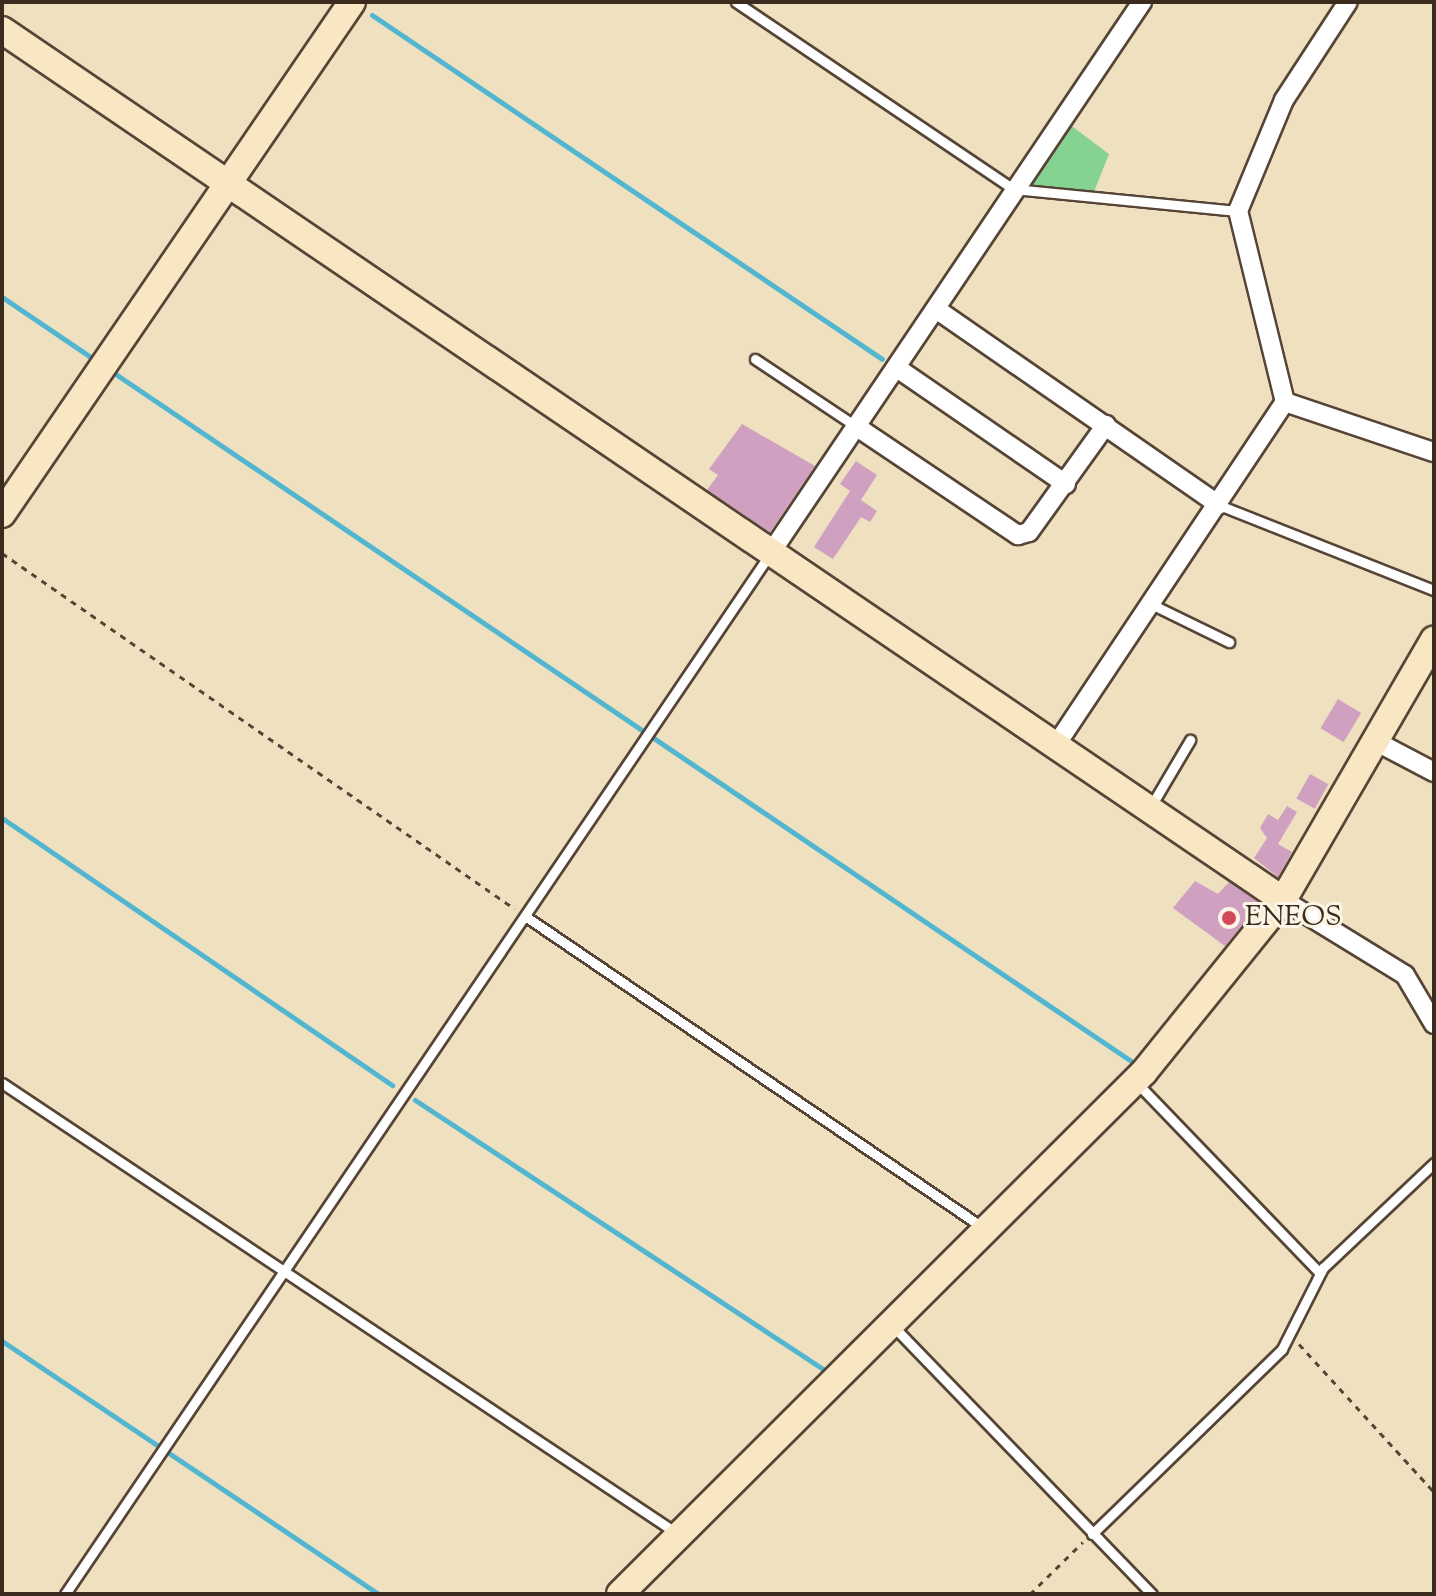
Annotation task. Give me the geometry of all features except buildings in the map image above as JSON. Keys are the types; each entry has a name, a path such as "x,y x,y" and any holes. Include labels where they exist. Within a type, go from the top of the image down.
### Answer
{"street":[{"path":"2,514 352,2"},
{"path":"772,551 897,368 1013,189 1142,2"},
{"path":"1056,745 1285,402 1238,211 1284,100 1348,2"},
{"path":"2,30 1283,900 1405,975 1434,1024"},
{"path":"936,309 1219,505"},
{"path":"897,368 1066,484"},
{"path":"1285,402 1434,452"},
{"path":"857,427 1018,535 1029,532 1106,425"},
{"path":"620,1594 988,1232 1136,1081 1283,900 1373,740 1434,640"},
{"path":"1373,740 1434,772"}],"lane":[{"path":"736,2 1013,189 1238,211"},
{"path":"755,359 857,427"},
{"path":"1219,505 1434,590"},
{"path":"65,1594 772,551"},
{"path":"1151,604 1229,642"},
{"path":"1149,808 1190,740"},
{"path":"525,916 988,1232"},
{"path":"1136,1081 1320,1273"},
{"path":"2,1083 281,1272 680,1535"},
{"path":"1092,1534 1290,1333 1320,1273 1362,1225 1434,1163"},
{"path":"893,1325 1152,1594"}],"path":[{"path":"2,553 525,916"},
{"path":"1290,1333 1434,1492"},
{"path":"1030,1594 1092,1534"}],"green space":[{"path":"1069,124 1109,154 1093,194 1031,191 1028,184"}],"waterway":[{"path":"372,15 882,359"},
{"path":"2,297 92,358"},
{"path":"117,375 1137,1065"},
{"path":"2,818 392,1085"},
{"path":"415,1100 824,1370"},
{"path":"2,1341 379,1594"}],"place":[{"name":"ENEOS","path":"1229,918"}]}
